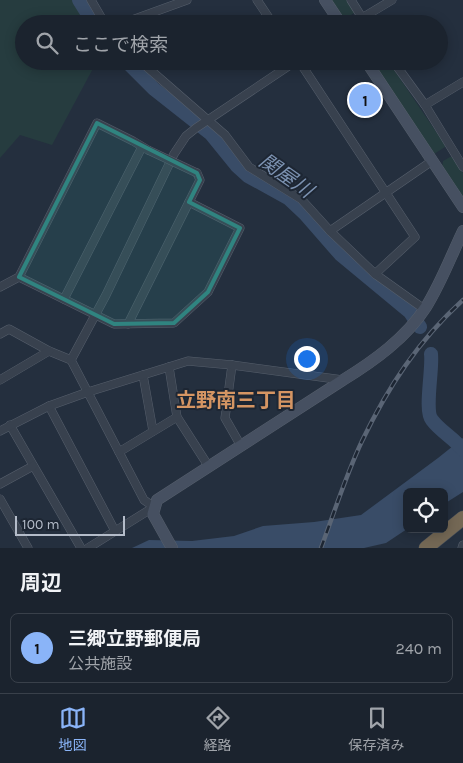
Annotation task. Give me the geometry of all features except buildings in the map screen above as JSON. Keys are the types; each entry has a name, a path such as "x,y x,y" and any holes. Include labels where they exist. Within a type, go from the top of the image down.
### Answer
{"highway":[{"path":"426,548 463,518"}],"main road":[{"path":"325,0 334,15"},
{"path":"372,70 463,207"},
{"path":"172,548 153,514 158,500 368,365 405,333 432,297 463,231"}],"street":[{"path":"91,0 100,15"},
{"path":"146,15 187,0"},
{"path":"257,0 267,15"},
{"path":"350,0 360,15"},
{"path":"372,15 392,0"},
{"path":"150,70 206,121 225,135 249,167 301,200 330,232 419,316"},
{"path":"71,360 96,315 174,154 186,136 283,70"},
{"path":"303,70 415,237 375,274"},
{"path":"400,70 425,105 463,166"},
{"path":"425,105 463,82"},
{"path":"0,288 19,277 97,123 197,173 200,180 128,324"},
{"path":"64,299 145,148"},
{"path":"330,232 432,161"},
{"path":"19,277 114,324 174,323 208,292 240,228 189,202"},
{"path":"0,334 9,330 71,360 144,500 154,507 88,548"},
{"path":"0,380 49,351"},
{"path":"0,431 50,406 88,392 188,362 232,365 343,380"},
{"path":"232,365 225,418 241,446"},
{"path":"169,367 177,417 209,467"},
{"path":"144,375 153,432"},
{"path":"50,406 114,531"},
{"path":"119,452 177,417"},
{"path":"10,425 81,548"},
{"path":"0,484 33,466"},
{"path":"0,499 28,548"}],"highlighted area":[{"path":"97,123 197,173 200,180 189,202 240,228 208,292 174,323 114,324 19,277"}],"green space":[{"path":"0,0 73,0 80,15 15,15 15,70 92,70 52,145 20,135 0,158"},
{"path":"330,0 347,0 354,10 354,13 351,15 340,15"},
{"path":"377,70 394,70 445,145 445,147 434,154"},
{"path":"452,157 463,173 463,199 442,168 443,161"}],"water":[{"path":"463,438 463,492 448,501 448,488 403,488 403,532 386,543 364,548 132,548 149,540 192,541 234,536 263,526 314,522 361,515"}],"waterway":[{"name":"関屋川","path":"79,0 88,15"},
{"name":"関屋川","path":"135,70 154,89 211,134 237,166 248,176 288,198 305,214 340,254 410,312 420,327"},
{"name":"関屋川","path":"431,354 430,415 432,420 463,450"}],"railway":[{"path":"321,548 356,454 382,402 418,348 463,300"}],"place":[{"name":"三郷立野郵便局","path":"365,100"}],"district":[{"name":"立野南三丁目","path":"236,400"}]}
